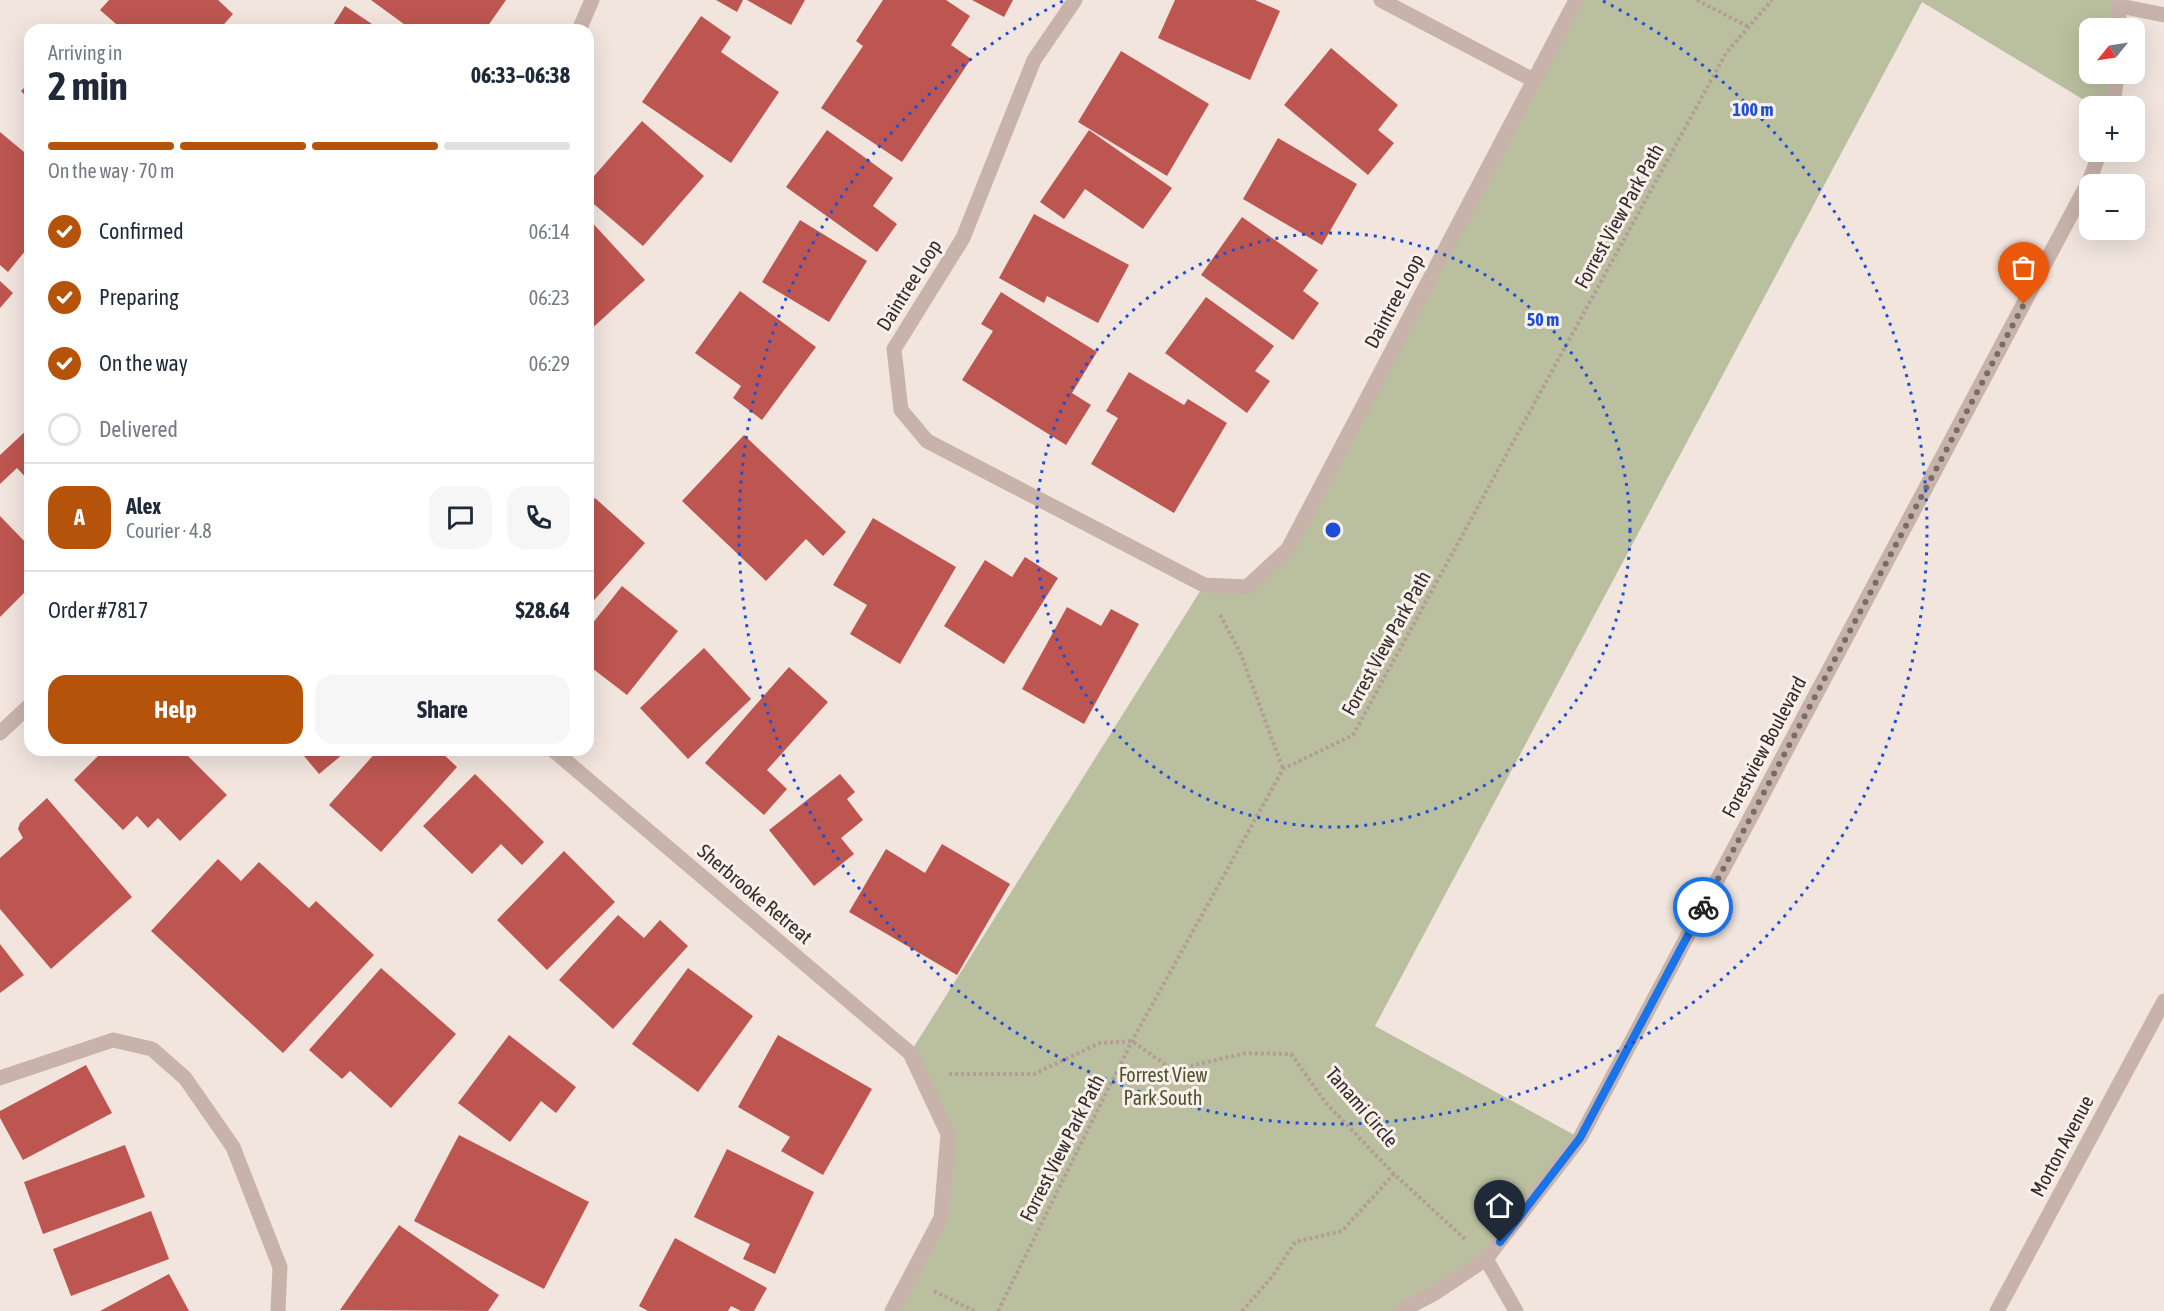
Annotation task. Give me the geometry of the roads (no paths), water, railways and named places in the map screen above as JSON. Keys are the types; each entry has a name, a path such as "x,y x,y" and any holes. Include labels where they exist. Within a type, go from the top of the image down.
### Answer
{"street":[{"path":"582,24 592,0"},
{"name":"Daintree Loop","path":"1075,0 1034,60 963,238 894,349 901,410 927,441 1204,585 1247,587 1288,549 1576,0"},
{"path":"1381,0 1533,80"},
{"path":"2119,3 2164,15"},
{"name":"Forestview Boulevard","path":"1401,1311 1436,1293 1486,1259 1580,1138 2090,179 2096,162"},
{"path":"0,734 24,711"},
{"name":"Sherbrooke Retreat","path":"561,756 910,1053 948,1134 941,1218 892,1311"},
{"name":"Morton Avenue","path":"1997,1311 2164,1001"},
{"path":"0,1078 113,1040 152,1049 185,1078 234,1147 280,1267 278,1311"},
{"path":"1486,1259 1516,1311"}],"park label":[{"name":"Forrest View Park South","path":"1163,1086"}]}
